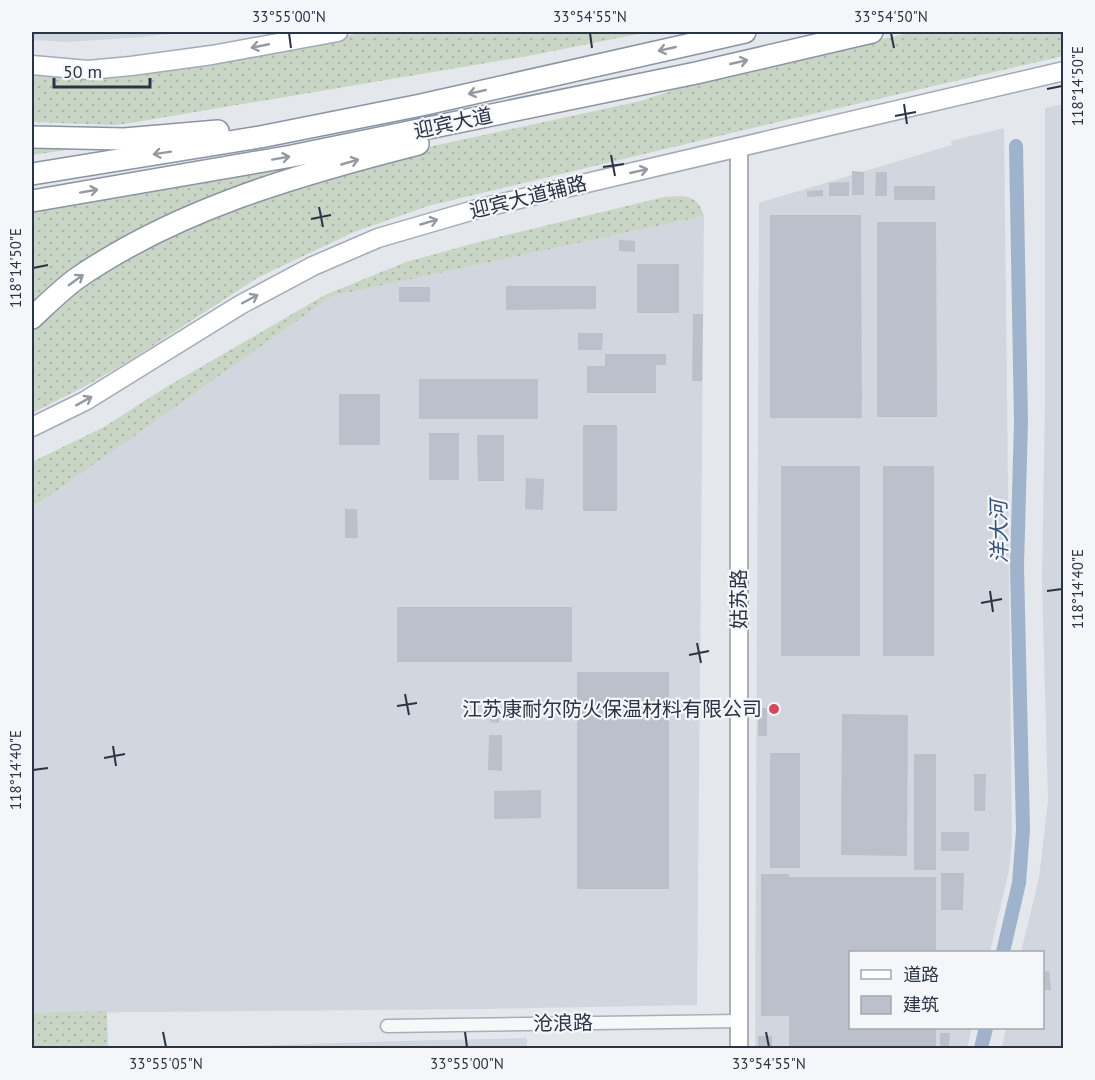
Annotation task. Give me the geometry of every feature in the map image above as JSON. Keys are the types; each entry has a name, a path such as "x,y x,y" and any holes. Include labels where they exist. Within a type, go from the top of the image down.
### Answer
{"highway":[{"name":"迎宾大道","path":"32,174 260,136 421,105 745,32"},
{"name":"迎宾大道","path":"32,201 292,156 696,73 872,32"},
{"path":"32,318 75,280 127,248 170,226 281,183 373,155 696,73"},
{"path":"32,137 124,139 164,136 421,105"}],"main road":[{"path":"32,64 88,69 131,66 212,55 338,32"},
{"name":"迎宾大道辅路","path":"32,427 85,401 240,305 313,266 378,238 474,210 1064,71"}],"street":[{"name":"姑苏路","path":"739,148 739,1048"},
{"name":"沧浪路","path":"387,1026 739,1020"}],"shaded area":[{"path":"32,32 185,32 68,42 32,40"},
{"path":"1063,104 1063,1048 1002,1048 1006,1029 1044,1029 1044,951 1021,951 1039,878 1048,800 1042,581 1045,403 1045,108"},
{"path":"1004,128 1012,843 1009,870 990,951 849,951 849,1029 972,1029 967,1048 755,1048 759,203 952,145 951,141"},
{"path":"704,216 697,1005 34,1013 33,508 171,405 332,296"},
{"path":"527,1038 527,1048 179,1048 402,1041"}],"green space":[{"path":"369,32 648,32 528,56 130,123 115,125 32,122 32,71 121,72"},
{"path":"913,32 1063,32 1063,56 428,206 354,232 257,278 134,358 32,413 32,204 295,166 328,173 387,156 641,101 697,82"},
{"path":"32,139 80,148 32,155"},
{"path":"680,196 696,201 704,216 332,296 32,508 32,462 104,427 163,389 325,295 406,262 664,197"},
{"path":"107,1011 108,1048 32,1048 32,1013"}],"building":[{"path":"852,171 864,172 864,195 852,195"},
{"path":"876,172 887,172 887,196 875,196"},
{"path":"849,182 849,196 829,196 829,183"},
{"path":"894,186 935,186 935,200 894,200"},
{"path":"823,190 823,196 807,197 807,191"},
{"path":"770,215 861,215 862,418 770,418"},
{"path":"877,222 936,222 937,417 877,417"},
{"path":"619,240 635,241 635,252 619,251"},
{"path":"637,264 679,264 679,313 637,313"},
{"path":"506,286 596,286 596,309 506,310"},
{"path":"399,287 430,287 430,302 399,302"},
{"path":"693,314 703,314 702,381 692,381"},
{"path":"578,333 603,333 602,350 578,350"},
{"path":"605,354 666,354 666,365 656,365 656,393 587,393 587,366 605,366"},
{"path":"419,379 538,379 538,419 419,419"},
{"path":"339,394 380,394 380,445 339,445"},
{"path":"583,425 617,425 617,511 583,511"},
{"path":"429,433 459,433 459,480 429,480"},
{"path":"477,435 504,435 504,481 478,481"},
{"path":"781,466 860,466 860,656 781,656"},
{"path":"883,466 934,466 934,656 883,656"},
{"path":"526,478 544,479 543,510 525,509"},
{"path":"345,509 357,509 358,538 345,538"},
{"path":"397,607 572,607 572,662 397,662"},
{"path":"577,672 669,672 669,889 577,889"},
{"path":"491,703 499,704 499,723 490,722"},
{"path":"758,708 767,708 767,736 758,736"},
{"path":"842,714 908,715 907,856 841,855"},
{"path":"489,735 502,735 502,771 488,770"},
{"path":"770,753 800,753 800,868 770,868"},
{"path":"914,754 936,754 936,870 914,870"},
{"path":"974,774 986,774 985,811 974,811"},
{"path":"541,790 541,818 494,819 494,791"},
{"path":"941,832 969,832 969,851 941,851"},
{"path":"941,873 964,873 963,910 941,910"},
{"path":"761,874 789,874 789,877 936,877 936,951 849,951 849,1029 936,1029 936,1048 789,1048 789,1016 761,1016"},
{"path":"1049,971 1051,990 1044,990 1044,972"},
{"path":"940,1033 950,1033 949,1048 940,1048"},
{"path":"758,1036 772,1036 772,1048 758,1048"}],"waterway":[{"name":"洋大河","path":"1003,951 1019,883 1023,830 1017,566 1021,422 1016,146"},
{"name":"洋大河","path":"981,1048 986,1029"}],"place":[{"name":"江苏康耐尔防火保温材料有限公司","path":"774,709"}]}
